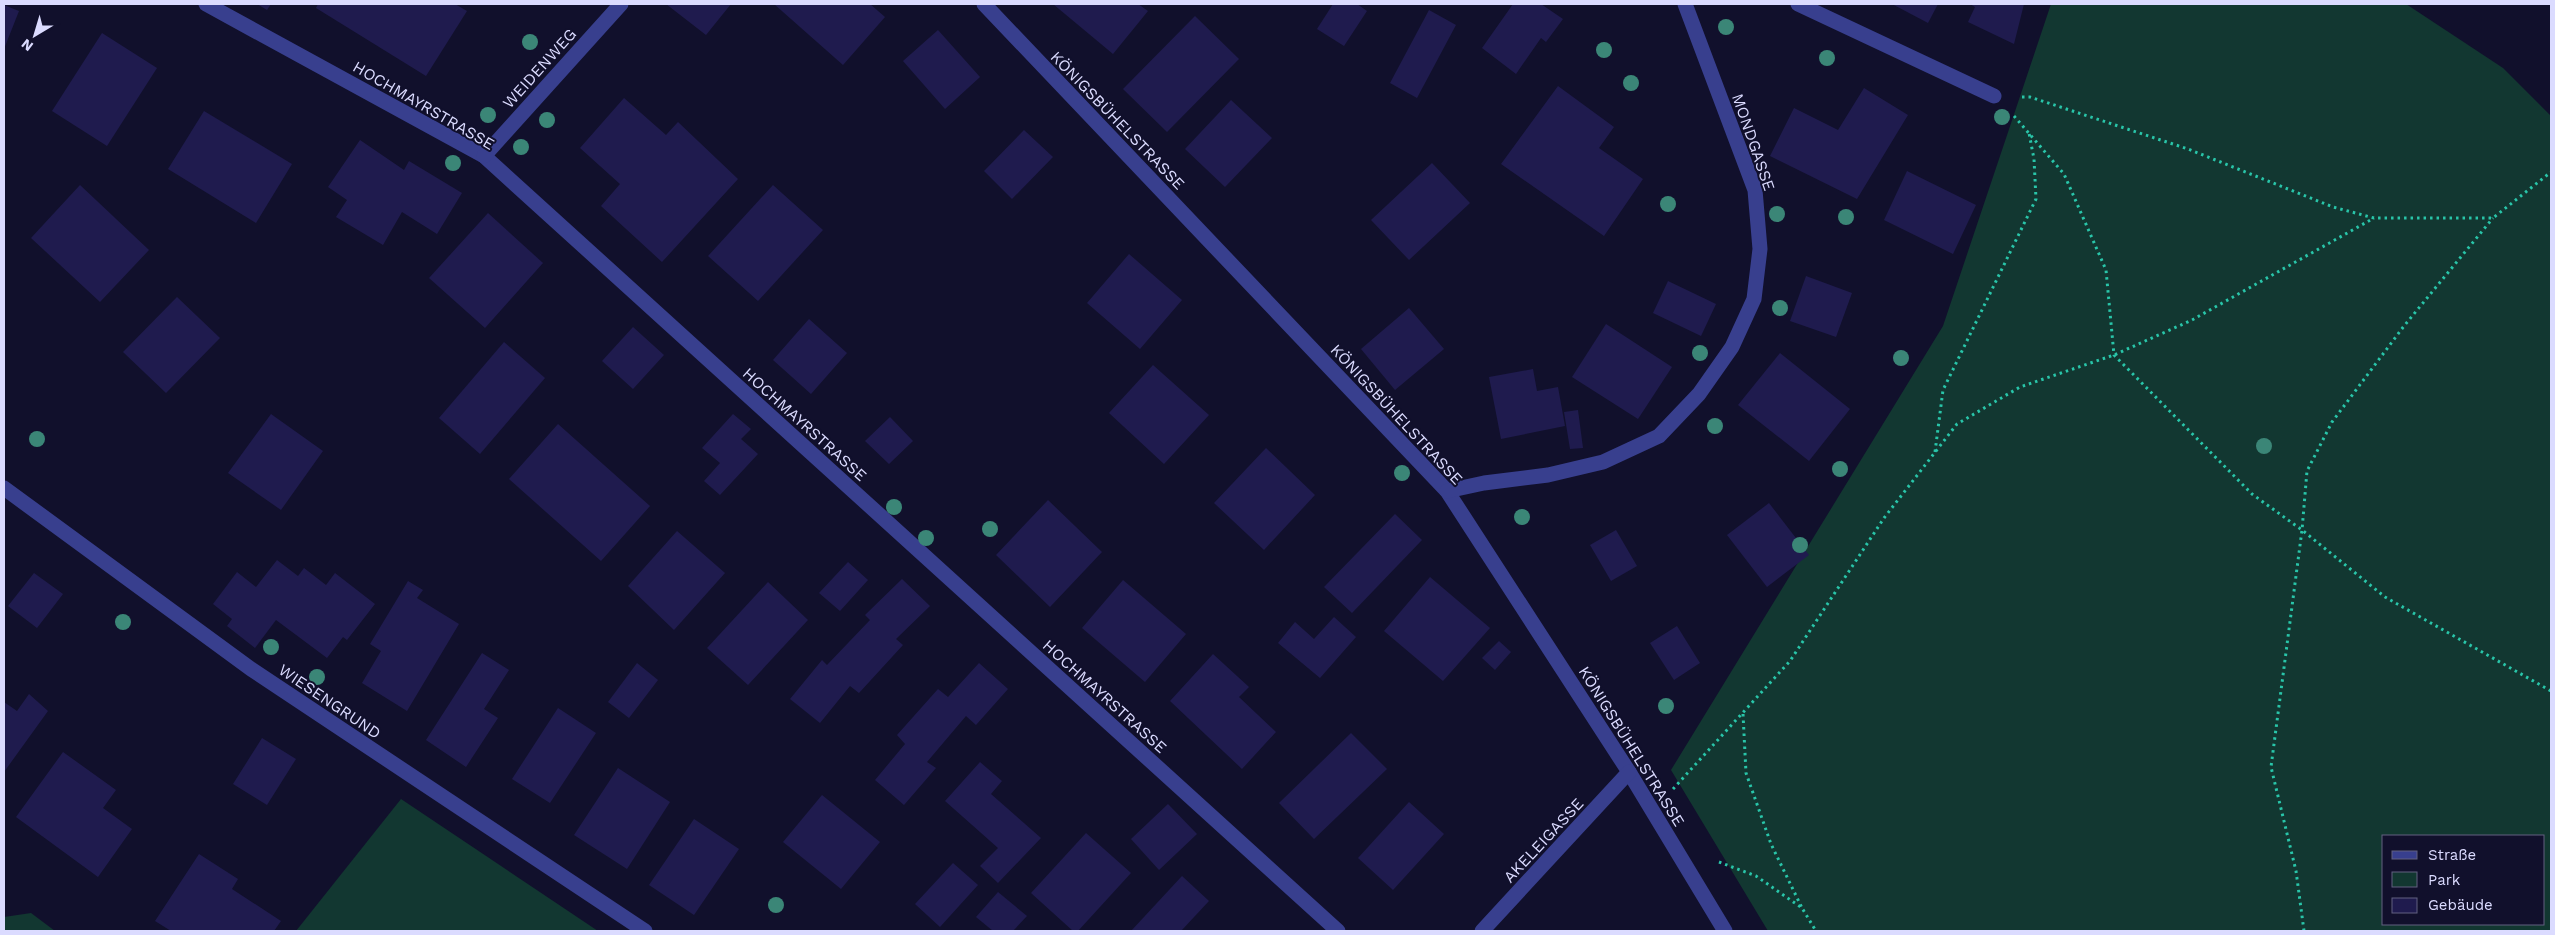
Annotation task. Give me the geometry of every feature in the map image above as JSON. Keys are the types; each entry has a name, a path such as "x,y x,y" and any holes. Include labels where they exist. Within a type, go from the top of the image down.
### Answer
{"street":[{"name":"HOCHMAYRSTRASSE","path":"206,4 484,156 1338,931"},
{"name":"WEIDENWEG","path":"484,156 621,4"},
{"name":"KÖNIGSBÜHELSTRASSE","path":"984,4 1447,491 1629,772 1725,931"},
{"name":"MONDGASSE","path":"1447,491 1484,483 1548,476 1603,462 1659,436 1699,394 1732,348 1754,299 1760,249 1755,190 1685,4"},
{"path":"1798,4 1994,96"},
{"name":"WIESENGRUND","path":"4,488 251,669 645,931"},
{"name":"AKELEIGASSE","path":"1482,931 1629,772"}],"path":[{"path":"1994,96 2029,131 2064,174 2106,270 2114,355 2252,494 2302,530 2385,596 2551,691"},
{"path":"1994,96 2030,97 2188,149 2332,207 2374,218 2494,218"},
{"path":"1935,453 1943,390 2036,199 2034,159 2029,131"},
{"path":"2304,931 2296,872 2271,767 2302,530 2307,471 2332,422 2404,326 2494,218 2551,172"},
{"path":"1652,811 1790,661 1884,518 1957,424 2020,386 2114,355 2192,320 2374,218"},
{"path":"1743,714 1746,773 1771,844 1802,908 1816,931"},
{"path":"1719,861 1756,876 1802,908"}],"green space":[{"path":"2051,4 2406,4 2503,68 2551,116 2551,931 1768,931 1671,770 1943,326"},
{"path":"401,799 598,931 296,931"},
{"path":"31,913 55,931 4,931 4,917"}],"building":[{"path":"257,4 271,4 267,10"},
{"path":"318,4 455,4 467,11 426,76 316,8"},
{"path":"666,4 731,4 706,35"},
{"path":"774,4 870,4 885,17 843,65"},
{"path":"1053,4 1138,4 1148,11 1113,54"},
{"path":"1333,4 1357,4 1367,11 1344,46 1317,29"},
{"path":"1513,4 1541,4 1563,19 1546,42 1541,38 1516,74 1482,48"},
{"path":"1892,4 1938,4 1928,23"},
{"path":"1970,4 2024,4 2014,44 1968,22 1975,7"},
{"path":"4,5 19,11 4,49"},
{"path":"1429,10 1456,25 1417,98 1390,83"},
{"path":"1195,16 1239,59 1167,132 1123,89"},
{"path":"938,30 980,77 945,109 903,61"},
{"path":"102,33 157,68 107,146 52,111"},
{"path":"1558,86 1614,127 1599,148 1643,179 1604,236 1501,164"},
{"path":"1864,88 1908,115 1857,199 1770,156 1794,108 1838,130"},
{"path":"624,98 666,135 678,122 738,179 662,262 601,206 620,184 580,148"},
{"path":"1231,100 1272,138 1225,187 1185,149"},
{"path":"204,111 292,164 256,223 168,169"},
{"path":"1024,130 1053,157 1012,199 984,171"},
{"path":"360,140 404,170 409,161 462,193 437,234 402,212 383,245 336,217 347,200 328,187"},
{"path":"1432,163 1470,203 1409,260 1371,220"},
{"path":"1907,171 1976,205 1953,254 1884,220"},
{"path":"80,185 149,250 100,302 31,238"},
{"path":"773,185 823,230 758,301 708,256"},
{"path":"488,213 543,263 485,328 429,278"},
{"path":"1129,254 1182,300 1140,349 1087,303"},
{"path":"1806,276 1852,293 1836,337 1790,321"},
{"path":"1668,281 1716,304 1701,336 1653,313"},
{"path":"177,297 220,338 166,393 123,352"},
{"path":"1409,308 1444,349 1395,390 1361,349"},
{"path":"809,319 847,353 811,394 773,360"},
{"path":"1606,324 1672,367 1638,419 1572,377"},
{"path":"633,327 664,355 633,389 602,361"},
{"path":"504,342 545,378 480,454 439,418"},
{"path":"1780,353 1850,409 1809,461 1738,405"},
{"path":"1153,365 1209,415 1164,464 1109,413"},
{"path":"1533,369 1537,391 1558,387 1565,426 1501,439 1489,377"},
{"path":"1578,410 1583,448 1570,449 1564,412"},
{"path":"271,414 323,451 281,510 228,473"},
{"path":"733,414 751,429 741,439 758,454 720,495 704,481 720,463 702,448"},
{"path":"890,417 913,441 889,464 865,441"},
{"path":"558,424 650,506 601,561 509,479"},
{"path":"1266,448 1315,495 1264,550 1214,503"},
{"path":"1048,500 1102,552 1050,607 996,555"},
{"path":"1769,503 1809,555 1767,587 1727,535"},
{"path":"1395,514 1422,540 1352,613 1324,587"},
{"path":"1616,530 1637,566 1611,581 1590,545"},
{"path":"677,531 725,573 674,630 628,586"},
{"path":"277,560 298,576 304,568 326,585 335,573 375,604 347,640 343,637 327,658 276,620 255,648 227,626 232,619 213,604 237,572 256,587"},
{"path":"848,562 868,580 840,611 819,593"},
{"path":"34,573 63,594 37,628 8,606"},
{"path":"1430,577 1490,628 1443,681 1384,631"},
{"path":"902,579 930,606 896,639 903,645 859,693 850,686 820,723 790,699 822,660 827,665 870,620 865,615"},
{"path":"1123,580 1186,634 1145,682 1082,628"},
{"path":"408,581 423,590 417,598 459,624 407,711 362,683 381,651 370,644"},
{"path":"768,582 808,620 748,685 707,648"},
{"path":"1334,617 1356,637 1320,678 1278,643 1295,622 1314,639"},
{"path":"1677,626 1700,663 1674,680 1650,643"},
{"path":"1499,641 1511,652 1495,670 1482,658"},
{"path":"482,653 509,670 484,709 498,718 466,767 426,740"},
{"path":"1213,654 1249,687 1239,697 1276,732 1242,769 1170,701"},
{"path":"637,663 658,680 629,718 608,702"},
{"path":"979,663 1008,689 976,725 966,716 927,762 936,768 904,805 875,780 905,744 897,735 938,689 948,697"},
{"path":"29,694 48,711 4,772 4,702 17,711"},
{"path":"558,708 596,733 550,803 512,779"},
{"path":"1351,733 1387,769 1314,839 1279,803"},
{"path":"262,738 296,759 267,805 233,784"},
{"path":"63,752 116,790 103,808 132,829 98,877 16,817"},
{"path":"980,762 1002,781 991,794 1041,838 998,883 980,866 998,848 945,801"},
{"path":"618,768 670,802 627,869 574,835"},
{"path":"822,795 880,842 841,889 783,842"},
{"path":"1409,802 1444,834 1393,890 1358,858"},
{"path":"1168,804 1197,834 1159,870 1131,839"},
{"path":"694,819 739,849 694,915 649,885"},
{"path":"1086,833 1131,873 1078,931 1073,931 1031,893"},
{"path":"199,854 238,879 232,889 281,921 274,931 171,931 155,921"},
{"path":"953,863 978,885 940,927 915,904"},
{"path":"1182,876 1209,901 1181,931 1131,931"},
{"path":"998,892 1027,916 1013,931 993,931 976,917"}]}
